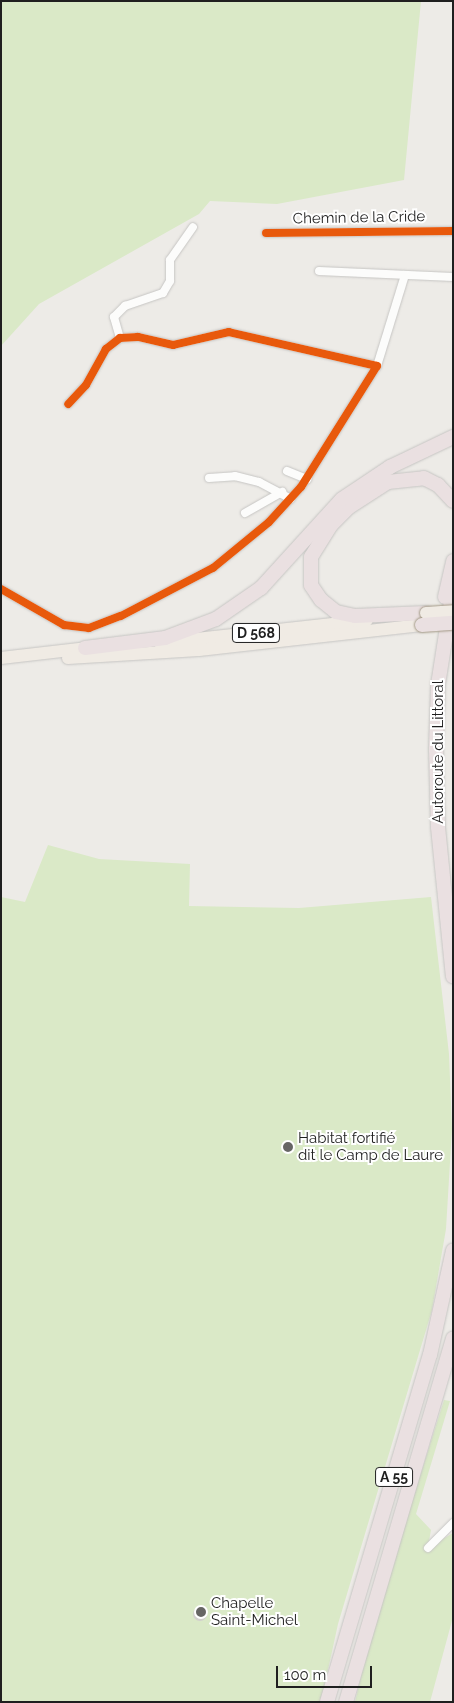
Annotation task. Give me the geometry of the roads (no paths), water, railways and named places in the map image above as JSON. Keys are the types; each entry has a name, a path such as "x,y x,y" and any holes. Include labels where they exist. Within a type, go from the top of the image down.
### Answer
{"highway":[{"path":"85,648 165,638 216,619 261,588 342,499 390,467 453,436"},
{"path":"453,501 438,484 424,478 388,482 349,507 331,525 311,556 310,573 315,593 336,612 355,616 453,622"},
{"path":"438,827 434,683 453,561"},
{"name":"Autoroute du Littoral","path":"453,589 438,685 438,827 453,976"},
{"name":"A 55","path":"327,1702 430,1355 453,1250"},
{"name":"A 55","path":"346,1702 453,1338"}],"main road":[{"name":"D 568","path":"2,660 199,650 421,621 453,611"},
{"name":"D 568","path":"2,660 85,648 421,621"}],"street":[{"path":"120,338 114,317 125,306 163,293 170,281 170,260 193,227"},
{"name":"Chemin de la Cride","path":"266,233 453,231"},
{"path":"318,271 453,277"},
{"path":"1,589 64,625 80,628 101,625 213,568 291,499 307,479 377,366 405,275"},
{"path":"68,404 86,385 106,349 120,338 138,336 159,344 173,345 229,332 377,366"},
{"path":"287,471 307,479"},
{"path":"209,478 235,476 282,492 291,499"},
{"path":"246,513 282,492"},
{"path":"428,1548 453,1523"}],"place":[{"name":"Habitat fortifié dit le Camp de Laure","path":"288,1147"},
{"name":"Chapelle Saint-Michel","path":"201,1612"}]}
